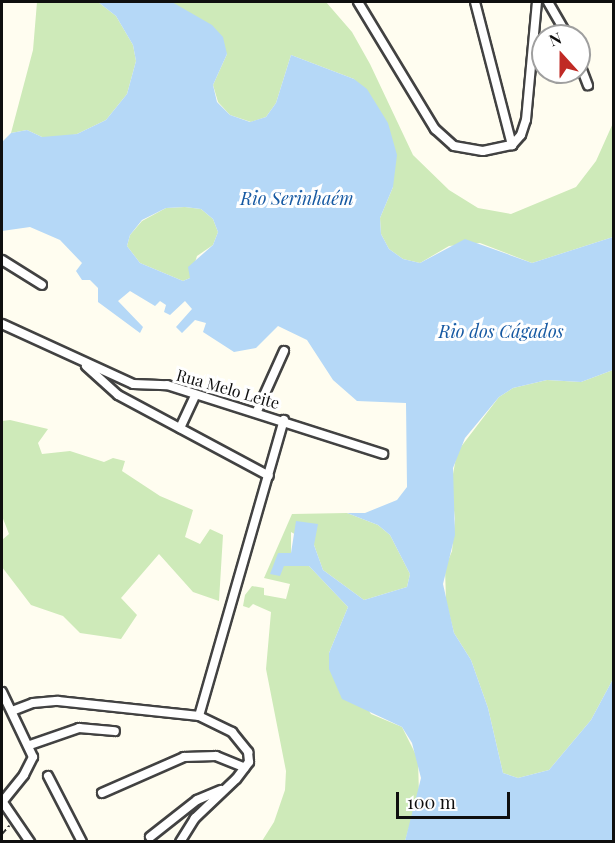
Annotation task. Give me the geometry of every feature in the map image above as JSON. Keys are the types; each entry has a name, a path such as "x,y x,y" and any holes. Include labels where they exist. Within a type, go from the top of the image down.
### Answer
{"street":[{"path":"358,2 435,129 465,150 498,150 512,145 526,120 537,2"},
{"path":"475,2 512,145"},
{"path":"548,2 561,24"},
{"path":"2,260 42,285"},
{"name":"Rua Melo Leite","path":"2,324 83,363 141,386 167,385 195,396 256,411 383,454"},
{"path":"256,411 284,351"},
{"path":"83,363 118,395 269,476"},
{"path":"180,428 195,396"},
{"path":"198,716 284,420"},
{"path":"2,692 30,745 30,766 2,802 30,842"},
{"path":"12,711 33,703 58,701 198,716 239,739 249,755 245,768 195,818 180,842"},
{"path":"30,745 79,728 115,731"},
{"path":"102,793 184,757 216,756 245,768"},
{"path":"48,776 82,842"},
{"path":"150,837 197,800 226,788"}],"path":[{"path":"2,834 15,820"}],"green space":[{"path":"37,2 98,2 116,16 133,45 136,61 127,94 106,120 77,134 60,138 42,137 27,130 11,133 33,50"},
{"path":"172,2 326,2 352,32 370,64 413,155 449,190 478,208 511,214 576,187 596,161 613,123 613,237 532,263 480,243 449,246 420,263 403,259 389,249 381,234 380,218 393,187 354,79 291,55 276,103 266,117 251,122 230,115 218,102 213,85 227,54"},
{"path":"166,208 201,209 213,219 218,232 213,245 197,256 190,278 183,281 140,263 127,246 130,235 142,221"},
{"path":"613,370 613,679 591,720 549,770 518,778 503,773 488,708 471,660 454,633 446,601 445,568 452,551 455,519 451,485 457,452 499,397 513,388 547,380 581,382"},
{"path":"10,420 48,429 38,443 42,454 70,451 104,462 113,458 125,461 122,471 160,496 193,510 185,537 200,544 210,529 223,535 219,601 193,592 159,554 121,598 137,615 121,639 80,633 63,616 31,605 2,567 2,540 9,534 2,516 2,421"},
{"path":"347,513 378,525 390,535 410,574 407,587 364,600 323,570 314,545 291,532 291,554 284,566 309,566 348,607 329,653 371,714 402,727 418,759 419,794 405,841 262,841 274,822 285,790 286,771 266,669 271,612 253,604 249,608 243,606 245,595 252,586 264,588 264,595 286,599 290,584 264,578 292,514"}],"water":[{"name":"Rio Serinhaém","path":"98,2 172,2 212,25 223,37 227,54 213,85 217,102 230,115 250,122 266,117 276,103 291,55 354,79 367,89 388,123 397,155 393,187 380,218 381,234 389,249 403,259 420,263 465,239 532,263 613,237 613,370 581,382 547,380 513,388 499,397 465,438 453,468 455,535 443,584 454,633 471,660 488,708 503,773 518,778 549,770 591,720 613,679 613,841 405,841 421,778 412,743 402,727 342,699 329,669 329,653 348,607 309,566 284,566 280,576 270,574 278,553 291,553 296,521 318,524 314,545 323,570 364,600 407,587 410,574 390,535 378,525 347,513 365,513 397,500 407,487 406,403 357,401 333,380 307,340 278,326 256,348 234,352 203,332 206,323 195,320 182,333 176,327 192,309 185,301 170,315 164,312 166,305 160,301 155,306 130,291 118,301 143,327 140,333 98,302 98,288 90,280 82,280 76,271 82,263 60,240 30,227 2,231 2,142 11,133 27,130 42,137 77,134 106,120 127,94 136,61 133,45 116,16","holes":["166,208 201,209 213,219 218,232 213,245 188,267 190,278 183,281 140,263 127,246 130,235 142,220"]}],"water label":[{"name":"Rio dos Cágados","path":"501,331"}]}
